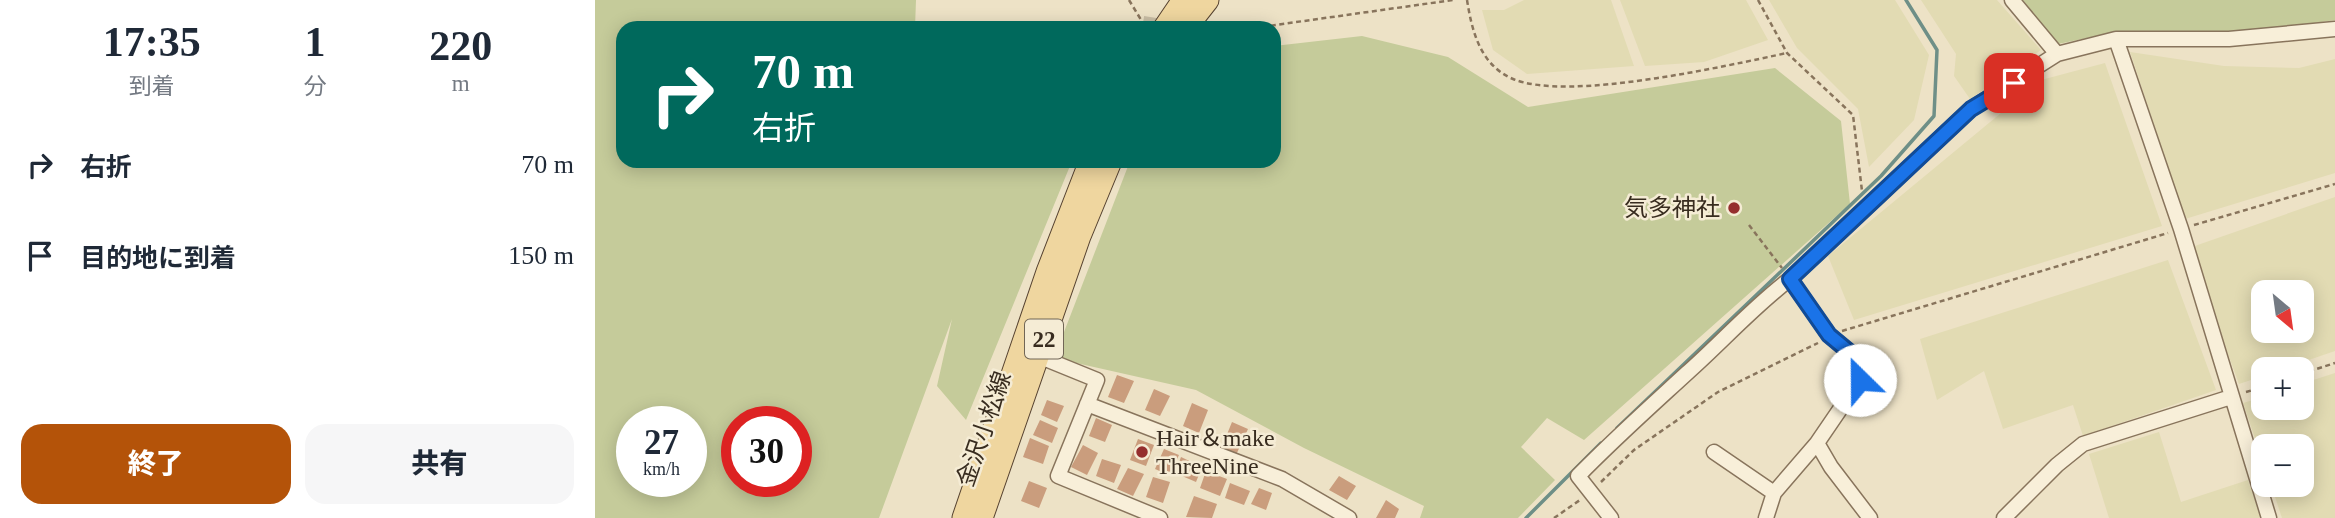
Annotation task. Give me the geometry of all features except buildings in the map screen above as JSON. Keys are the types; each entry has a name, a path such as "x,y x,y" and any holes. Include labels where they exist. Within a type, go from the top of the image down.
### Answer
{"main road":[{"path":"1159,21 1184,0"},
{"path":"1190,21 1207,0"},
{"name":"金沢小松線","path":"964,518 1048,271 1088,168"},
{"name":"金沢小松線","path":"981,518 1079,236 1108,168"}],"street":[{"path":"2012,0 2057,54"},
{"path":"1611,518 1578,476 1760,302 1790,279 1971,109 2057,54 2116,39 2229,39 2335,29"},
{"path":"2116,39 2181,229 2269,518"},
{"path":"1766,518 1774,492 1817,443 1860,380 1859,360 1829,335 1790,279"},
{"path":"1038,356 1097,380 1058,477 1160,518"},
{"path":"2004,518 2057,465 2083,444 2231,397"},
{"path":"1087,404 1282,479 1349,518"},
{"path":"1817,443 1831,467 1870,518"},
{"path":"1714,452 1774,492"}],"path":[{"path":"1129,0 1150,21"},
{"path":"1281,24 1453,0"},
{"path":"1467,0 1472,30 1482,54 1511,78 1532,84 1561,87 1665,76 1787,53"},
{"path":"1758,0 1787,53 1853,116 1865,208"},
{"path":"1554,518 1590,492 1634,450 1671,423 1718,392 1808,349 1829,335 2335,184"},
{"path":"1749,225 1790,279"},
{"path":"2314,369 2335,362"},
{"path":"2231,397 2251,391"}],"shaded area":[{"path":"1524,0 1611,0 1634,66 1527,74 1493,50 1482,10 1504,10"},
{"path":"1620,0 1746,0 1768,40 1704,62 1645,66"},
{"path":"1769,0 1895,0 1929,55 1914,120 1869,167 1858,109 1797,48"},
{"path":"1921,0 1997,0 2041,50 1970,99 1954,76 1956,54"},
{"path":"2130,52 2224,66 2299,68 2335,59 2335,173 2185,219"},
{"path":"2105,63 2162,226 1854,320 1828,256 2041,80"},
{"path":"2335,197 2335,351 2314,358 2251,357 2251,380 2239,384 2189,248"},
{"path":"2168,260 2216,390 2083,436 2073,405 2003,429 1984,371 1937,400 1920,339"},
{"path":"2335,373 2335,518 2282,518 2275,497 2314,497 2314,434 2254,434 2243,403 2251,401 2251,420 2314,420 2314,380"},
{"path":"2159,432 2181,502 2248,480 2251,497 2254,497 2261,518 2109,518 2089,454"}],"green space":[{"path":"595,0 916,0 915,21 616,21 616,168 1069,168 966,420 937,386 952,319 879,518 595,518"},
{"path":"2023,0 2335,0 2335,20 2232,35 2116,32 2058,44"},
{"path":"1362,36 1448,57 1528,107 1775,68 1841,121 1850,204 1584,440 1547,418 1521,447 1555,480 1518,518 1420,518 1424,506 1304,448 1196,390 1054,358 1127,168 1281,168 1281,45"}],"waterway":[{"path":"1617,428 1881,176 1934,116 1937,50 1906,0"},
{"path":"1526,518 1601,443"}],"place":[{"name":"気多神社","path":"1734,208"},
{"name":"Hair＆make ThreeNine","path":"1142,452"}],"route":[{"path":"1860,380 1859,360 1829,335 1790,279 1971,109 2014,83"}]}
